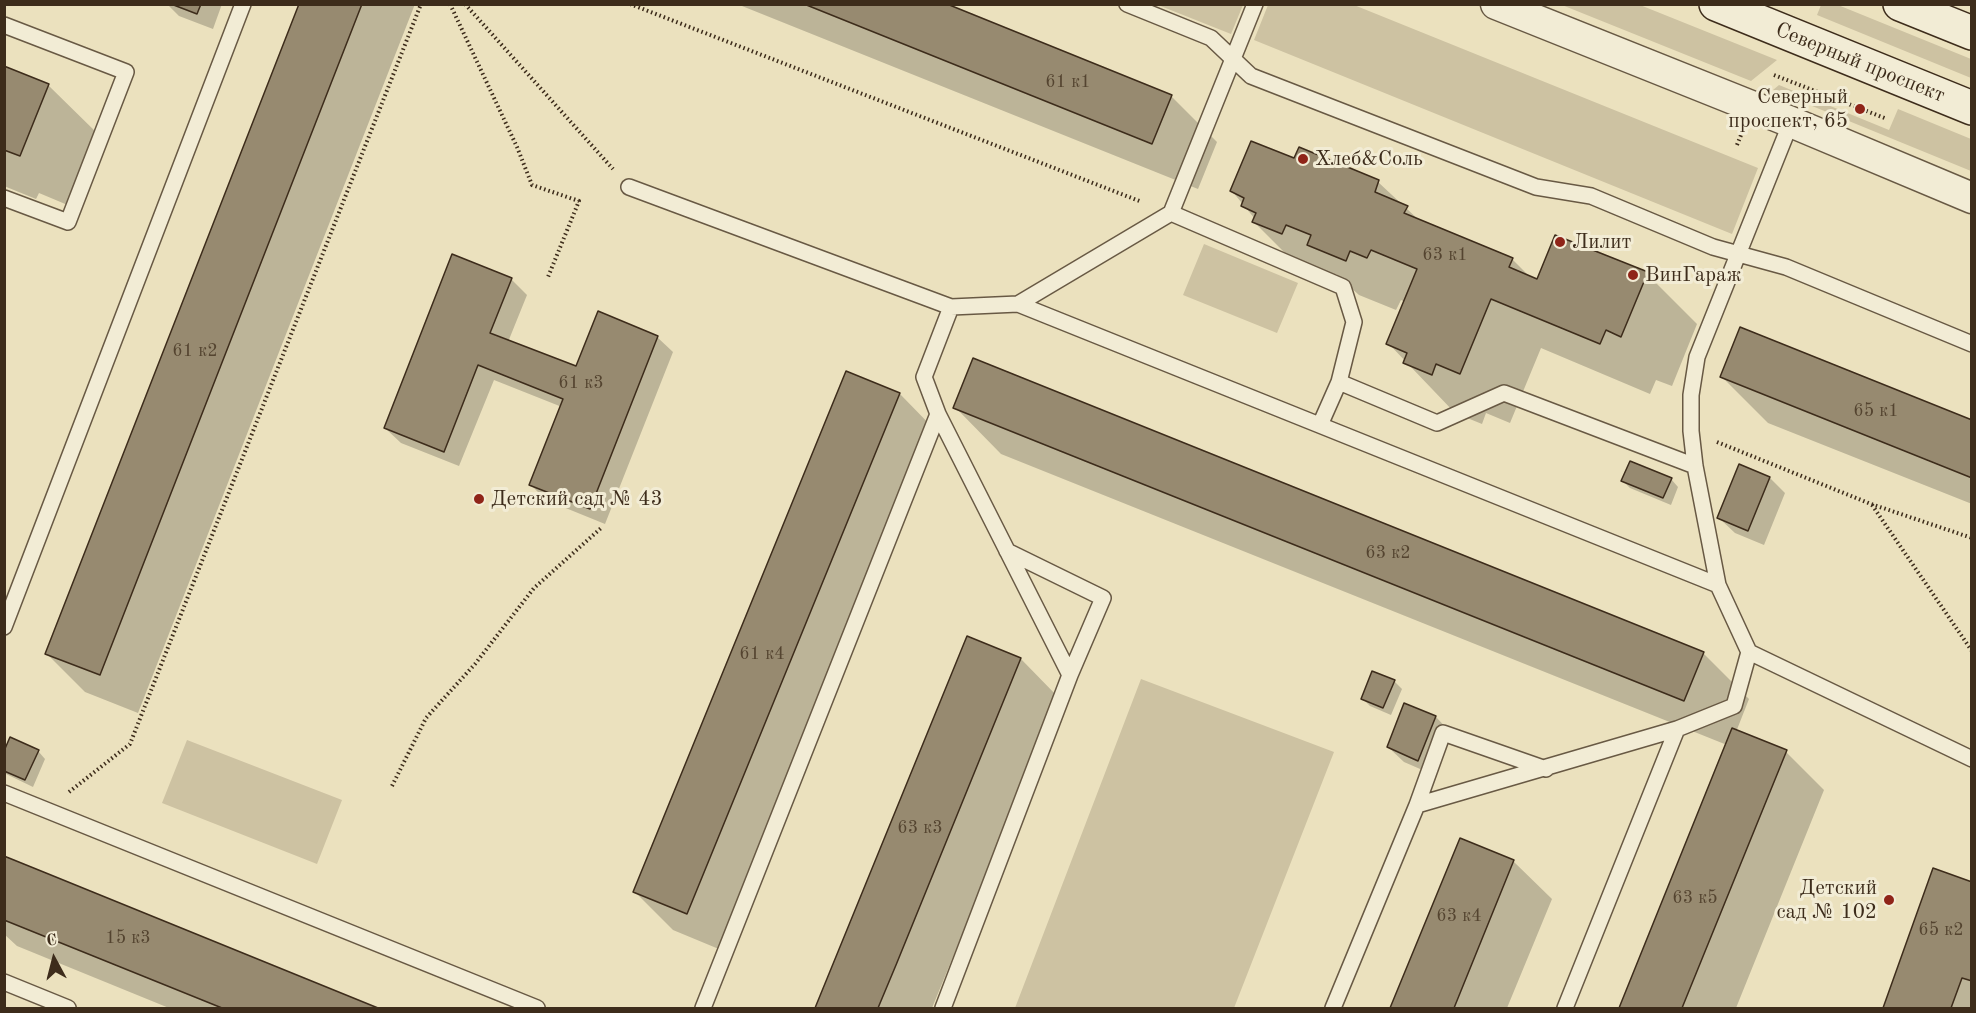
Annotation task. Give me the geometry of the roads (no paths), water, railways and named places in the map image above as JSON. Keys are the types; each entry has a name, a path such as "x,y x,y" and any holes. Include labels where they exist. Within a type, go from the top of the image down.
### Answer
{"main road":[{"name":"Северный проспект","path":"1716,4 1971,108"},
{"path":"1900,4 1971,33"}],"street":[{"path":"1496,4 1753,107 1971,198"}],"lane":[{"path":"4,627 243,4"},
{"path":"1127,4 1211,38 1251,76 1536,187 1591,196 1713,247 1786,267 1971,344"},
{"path":"1018,304 1171,213 1255,4"},
{"path":"4,26 126,72 68,222 4,198"},
{"path":"1791,123 1696,357 1691,395 1691,431 1695,466 1718,585 1749,652 1971,759"},
{"path":"629,187 951,307 1018,304 1718,585"},
{"path":"1171,213 1343,287 1354,322 1339,382 1320,425"},
{"path":"951,307 924,377 938,414 1070,675"},
{"path":"1339,382 1437,423 1504,393 1695,466"},
{"path":"703,1008 938,414"},
{"path":"943,1008 1070,675 1103,598 1007,551"},
{"path":"1417,805 1677,729 1734,706 1749,652"},
{"path":"1565,1008 1677,729"},
{"path":"1333,1008 1417,805 1443,733 1546,769"},
{"path":"4,793 537,1008"},
{"path":"4,982 68,1008"}],"place":[{"name":"Северный проспект, 65","path":"1860,109"},
{"name":"Хлеб&Соль","path":"1303,159"},
{"name":"Лилит","path":"1560,242"},
{"name":"ВинГараж","path":"1633,275"},
{"name":"Детский сад № 43","path":"479,499"},
{"name":"Детский сад № 102","path":"1889,900"}]}
